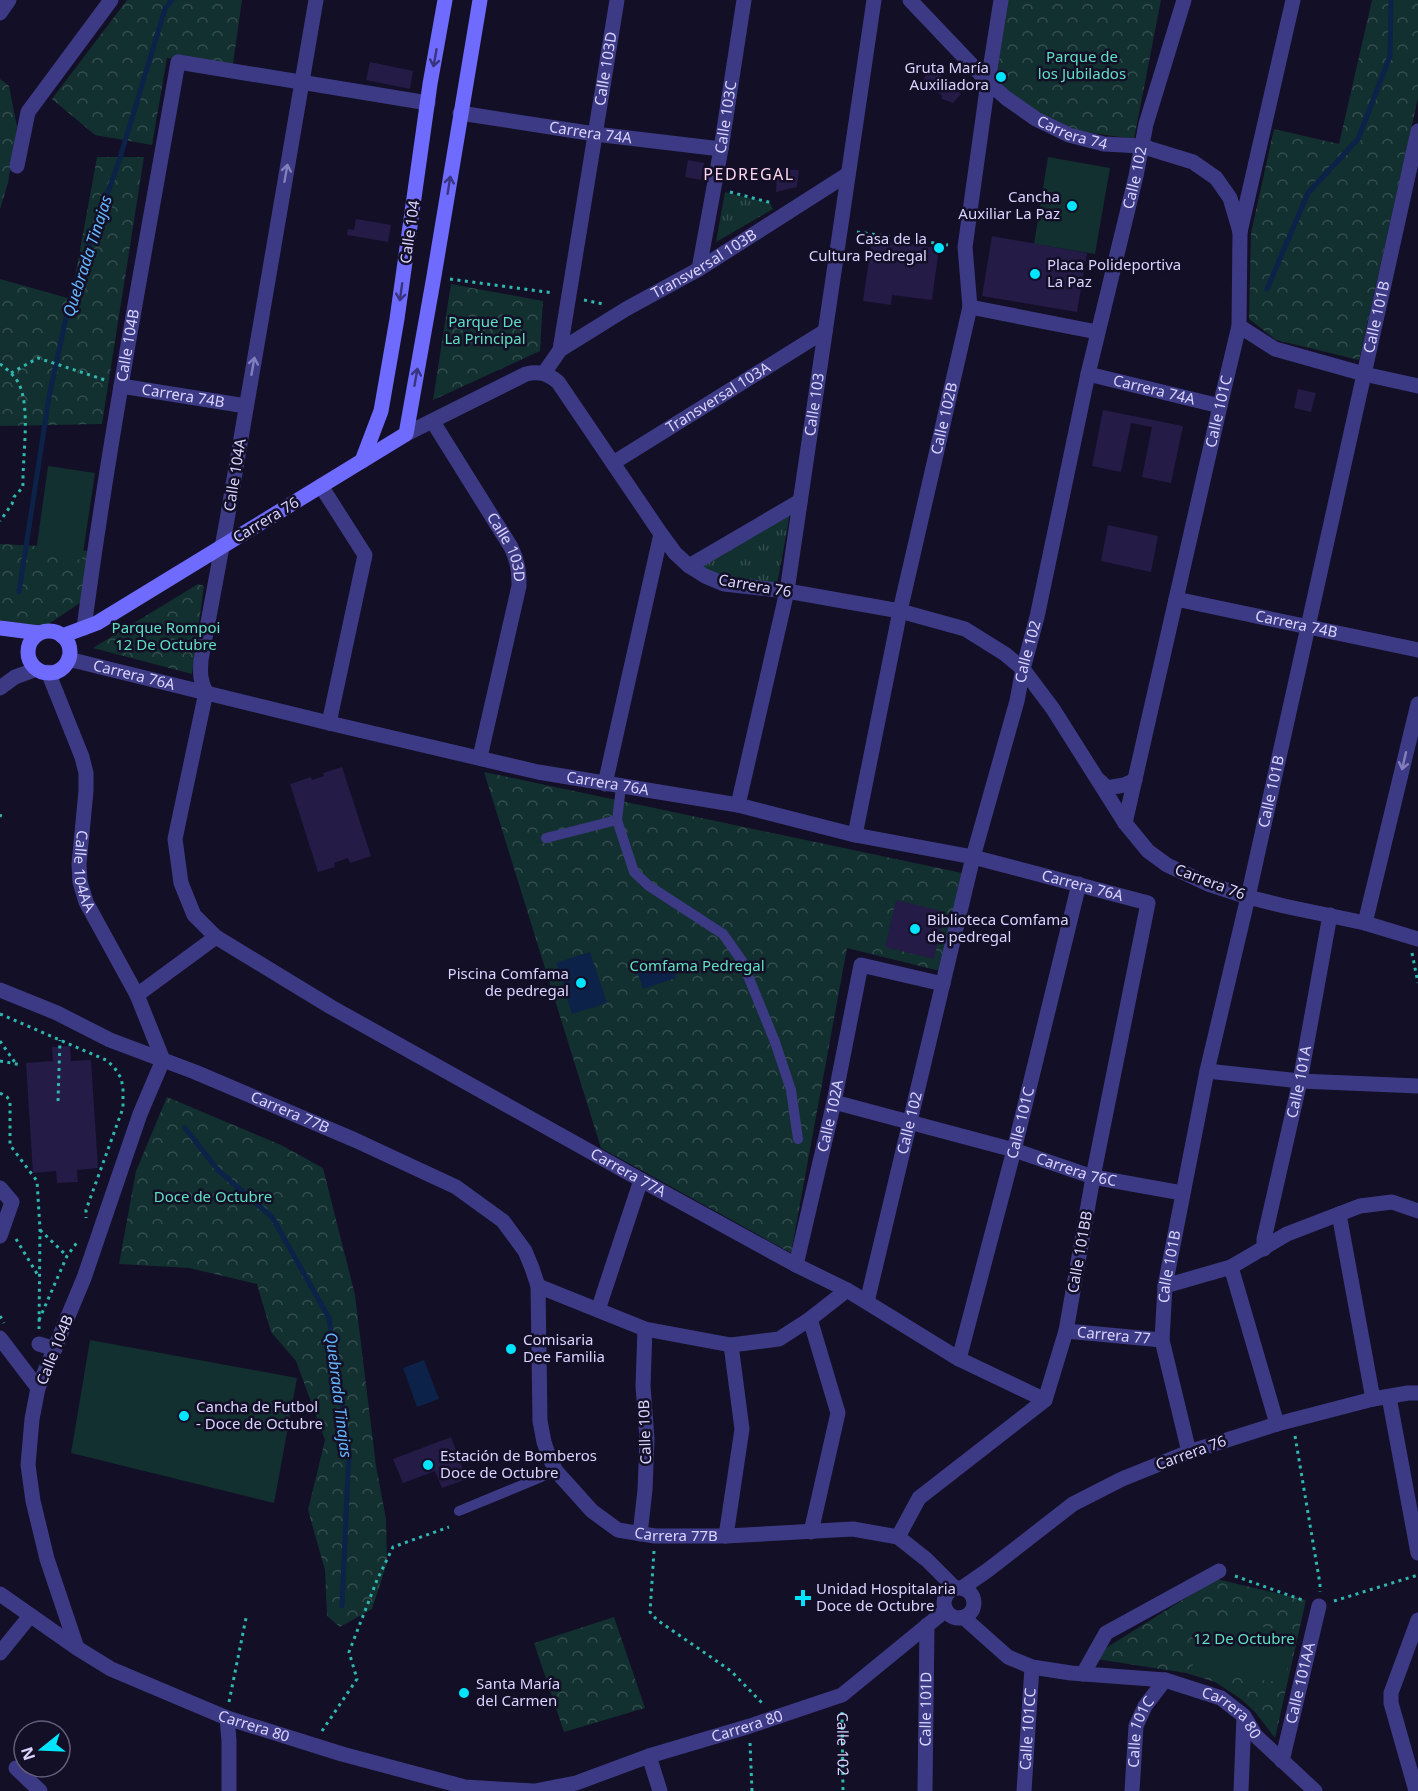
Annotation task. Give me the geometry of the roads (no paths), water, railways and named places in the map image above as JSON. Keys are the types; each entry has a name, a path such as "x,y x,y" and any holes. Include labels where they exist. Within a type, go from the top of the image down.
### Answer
{"main road":[{"name":"Calle 104","path":"362,461 381,411 445,0"},
{"name":"Calle 104","path":"406,434 480,0"},
{"name":"Carrera 76","path":"62,636 91,626 406,434"},
{"name":"Carrera 76","path":"68,655 91,626"},
{"path":"3,629 39,633 51,631 66,640 68,655 60,669 35,662 3,629"},
{"path":"35,662 31,640 39,633"}],"street":[{"path":"0,13 9,0"},
{"path":"17,166 28,112 111,0"},
{"name":"Calle 104A","path":"216,937 194,915 181,883 176,839 206,692 201,683 200,674 315,0"},
{"name":"Calle 103D","path":"560,350 617,0"},
{"name":"Calle 103C","path":"699,269 744,0"},
{"name":"Calle 103","path":"738,805 787,591 874,0"},
{"name":"Carrera 74","path":"910,0 988,82 1036,119 1069,135 1104,144 1141,146 1193,162 1216,178 1230,198 1240,232"},
{"name":"Calle 102B","path":"855,835 900,611 970,307 965,247 1001,0"},
{"name":"Calle 102","path":"867,1302 973,857 1017,701 1037,617 1097,332 1136,176 1141,146 1184,0"},
{"name":"Calle 101C","path":"1125,823 1239,326 1240,232 1293,0"},
{"name":"Calle 104B","path":"91,626 98,531 178,63 302,82"},
{"path":"302,82 428,102"},
{"name":"Carrera 74A","path":"460,113 595,134 721,148"},
{"name":"Calle 101B","path":"1189,1452 1162,1340 1165,1286 1207,1071 1248,897 1418,131"},
{"name":"Transversal 103B","path":"560,350 626,309 699,269 848,174"},
{"path":"970,307 1097,332"},
{"path":"1239,326 1275,349 1364,374 1418,386"},
{"name":"Transversal 103A","path":"613,463 825,331"},
{"path":"544,373 560,350"},
{"name":"Carrera 76","path":"406,434 526,374 544,373 558,382 661,534 675,553 689,566 724,584 787,591 900,611 965,629 1005,654 1023,669 1053,709 1125,823 1148,851 1167,865 1208,884 1248,897 1365,923 1413,938"},
{"name":"Carrera 74A","path":"1088,374 1220,406"},
{"name":"Carrera 74B","path":"121,386 246,406"},
{"name":"Calle 103D","path":"433,422 511,547 519,568 519,586 480,757"},
{"path":"321,486 365,555 329,723"},
{"path":"689,566 800,501"},
{"path":"605,784 661,534"},
{"path":"191,566 214,575 216,581"},
{"name":"Carrera 74B","path":"1176,599 1418,650"},
{"name":"Carrera 76A","path":"68,655 329,723 538,772 738,805 855,835 973,857 1148,903"},
{"path":"0,688 35,662"},
{"name":"Calle 104AA","path":"35,662 81,757 86,773 79,864 80,882 86,902 137,995 162,1060"},
{"path":"1365,923 1418,704"},
{"path":"1098,780 1107,788 1135,780"},
{"name":"Calle 101C","path":"959,1359 1014,1150 1079,884"},
{"name":"Calle 101BB","path":"1045,1400 1066,1332 1093,1177 1148,903"},
{"name":"Calle 101A","path":"1264,1249 1264,1239 1300,1081 1330,915"},
{"path":"137,995 216,937"},
{"name":"Carrera 77A","path":"216,937 331,1007 641,1180 796,1265 847,1290 959,1359 1045,1400"},
{"name":"Calle 102A","path":"796,1265 834,1101 861,965 943,984"},
{"name":"Carrera 77B","path":"0,990 57,1013 110,1040 195,1072 312,1122 456,1187 503,1221 525,1251 538,1286 540,1421 544,1442 556,1471 592,1511 618,1530 648,1535 726,1536 853,1529 898,1537 927,1560 953,1606"},
{"name":"Calle 104B","path":"77,1648 47,1559 33,1501 28,1465 32,1419 38,1388 84,1278 140,1114 162,1060"},
{"path":"1207,1071 1300,1081 1418,1086"},
{"name":"Carrera 76C","path":"834,1101 1014,1150 1093,1177 1182,1193"},
{"path":"597,1310 641,1180"},
{"path":"0,1188 12,1203 0,1236"},
{"path":"1165,1286 1231,1267 1287,1234 1360,1206 1392,1202 1418,1211"},
{"path":"1339,1214 1418,1553"},
{"path":"1231,1267 1277,1424"},
{"path":"538,1286 645,1329 731,1345 779,1339 810,1319 847,1290"},
{"path":"810,1319 838,1413 811,1532"},
{"name":"Calle 10B","path":"645,1329 643,1386 648,1438 645,1490 648,1535"},
{"path":"3,1331 38,1388"},
{"name":"Carrera 77","path":"1066,1332 1162,1340"},
{"path":"39,1344 54,1349"},
{"path":"726,1536 742,1429 731,1345"},
{"name":"Carrera 76","path":"953,1606 988,1570 1073,1504 1122,1479 1189,1452 1277,1424 1381,1398 1418,1393"},
{"path":"898,1537 919,1498 1045,1400"},
{"path":"1083,1674 1106,1633 1219,1571"},
{"name":"Carrera 80","path":"0,1594 111,1669 226,1718 465,1789 534,1791 576,1787 649,1756 776,1718 842,1695 953,1606 1008,1657 1032,1667 1083,1674 1165,1680 1221,1698 1244,1716 1256,1736 1315,1791"},
{"name":"Calle 101D","path":"925,1791 953,1606"},
{"name":"Calle 101AA","path":"1282,1761 1319,1606"},
{"path":"0,1653 30,1616"},
{"path":"1416,1791 1391,1703 1391,1693 1418,1620"},
{"name":"Calle 101CC","path":"1024,1791 1032,1667"},
{"name":"Calle 101C","path":"1132,1791 1136,1726 1145,1706 1165,1680"},
{"path":"1241,1791 1244,1716"},
{"path":"226,1718 230,1741 229,1791"},
{"path":"649,1756 660,1791"},
{"path":"27,1779 40,1791"}],"lane":[{"path":"621,787 616,820 634,872 649,886 723,934 742,961 775,1042 791,1090 798,1139"},
{"path":"546,838 616,820"},
{"path":"459,1511 556,1471"}],"water":[{"name":"Piscina Comfama de pedregal","path":"590,952 607,1003 572,1014 556,963"},
{"path":"670,959 676,978 643,989 637,971"},
{"path":"424,1360 439,1399 417,1407 403,1368"}],"waterway":[{"name":"Quebrada Tinajas","path":"19,592 49,397 70,299 119,161 165,9 172,0"},
{"path":"1267,289 1308,193 1358,139 1390,56 1391,0"},
{"name":"Quebrada Tinajas","path":"185,1128 218,1170 272,1217 329,1318 349,1450 342,1606"}],"place":[{"name":"Gruta María Auxiliadora","path":"1001,77"},
{"name":"Cancha Auxiliar La Paz","path":"1072,206"},
{"name":"Casa de la Cultura Pedregal","path":"939,248"},
{"name":"Placa Polideportiva La Paz","path":"1035,274"},
{"name":"Biblioteca Comfama de pedregal","path":"915,929"},
{"name":"Piscina Comfama de pedregal","path":"581,983"},
{"name":"Comisaria Dee Familia","path":"511,1349"},
{"name":"Cancha de Futbol - Doce de Octubre","path":"184,1416"},
{"name":"Estación de Bomberos Doce de Octubre","path":"428,1465"},
{"name":"Unidad Hospitalaria Doce de Octubre","path":"803,1598"},
{"name":"Santa María del Carmen","path":"464,1693"}],"district":[{"name":"PEDREGAL","path":"749,174"}],"park label":[{"name":"Parque de los Jubilados","path":"1082,66"},
{"name":"Parque De La Principal","path":"485,330"},
{"name":"Parque Rompoi 12 De Octubre","path":"166,636"},
{"name":"Comfama Pedregal","path":"697,966"},
{"name":"Doce de Octubre","path":"213,1197"},
{"name":"12 De Octubre","path":"1244,1639"}]}
